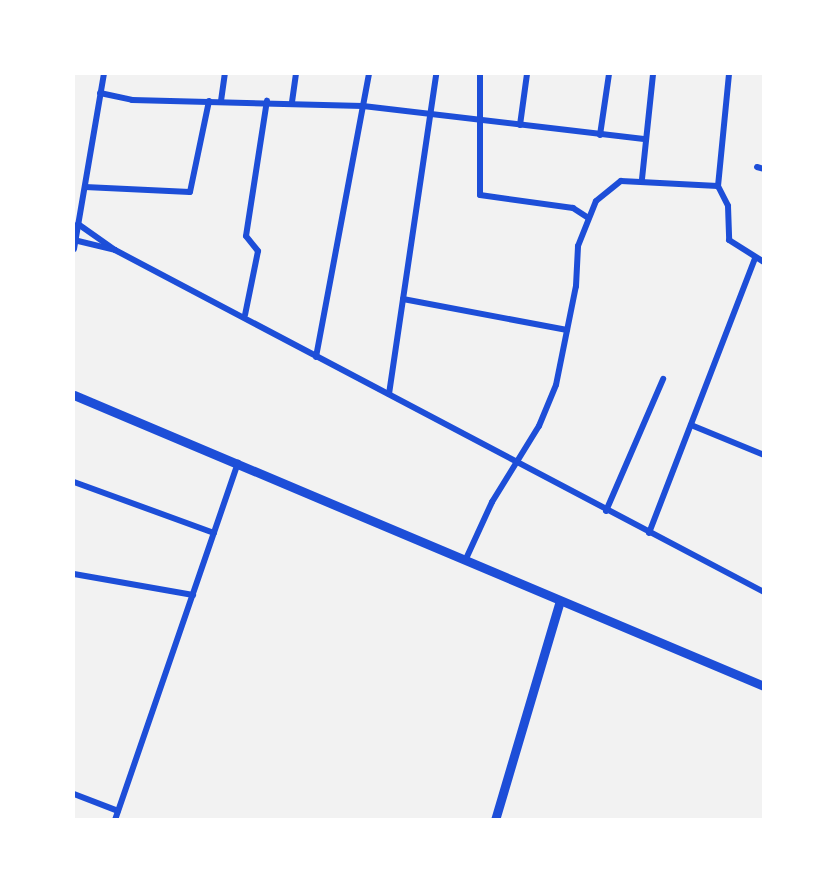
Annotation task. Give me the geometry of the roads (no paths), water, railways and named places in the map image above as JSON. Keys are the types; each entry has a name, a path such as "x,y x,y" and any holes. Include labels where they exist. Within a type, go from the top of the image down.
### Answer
{"main road":[{"path":"74,396 239,463 764,686"},
{"path":"495,820 560,601"}],"street":[{"path":"74,249 104,74"},
{"path":"221,101 225,74"},
{"path":"292,102 296,74"},
{"path":"316,358 369,74"},
{"path":"389,394 436,74"},
{"path":"480,74 477,119 480,195 573,208 587,217"},
{"path":"520,125 527,74"},
{"path":"600,135 609,74"},
{"path":"642,179 653,74"},
{"path":"729,74 718,186 728,205 729,240 755,259 764,262"},
{"path":"100,93 132,100 267,101 363,106 646,139"},
{"path":"244,315 258,251 246,236 267,101"},
{"path":"85,187 190,192 209,102"},
{"path":"465,561 514,463 539,426 556,385 576,286 578,246 587,217 606,190 621,181 642,179 718,186"},
{"path":"78,223 115,250 244,315 316,358 764,592"},
{"path":"75,241 115,250"},
{"path":"649,533 755,259"},
{"path":"403,299 566,330"},
{"path":"606,511 663,379"},
{"path":"691,425 764,455"},
{"path":"116,820 239,463"},
{"path":"74,482 214,533"},
{"path":"74,574 193,595"},
{"path":"74,794 118,811"}]}
